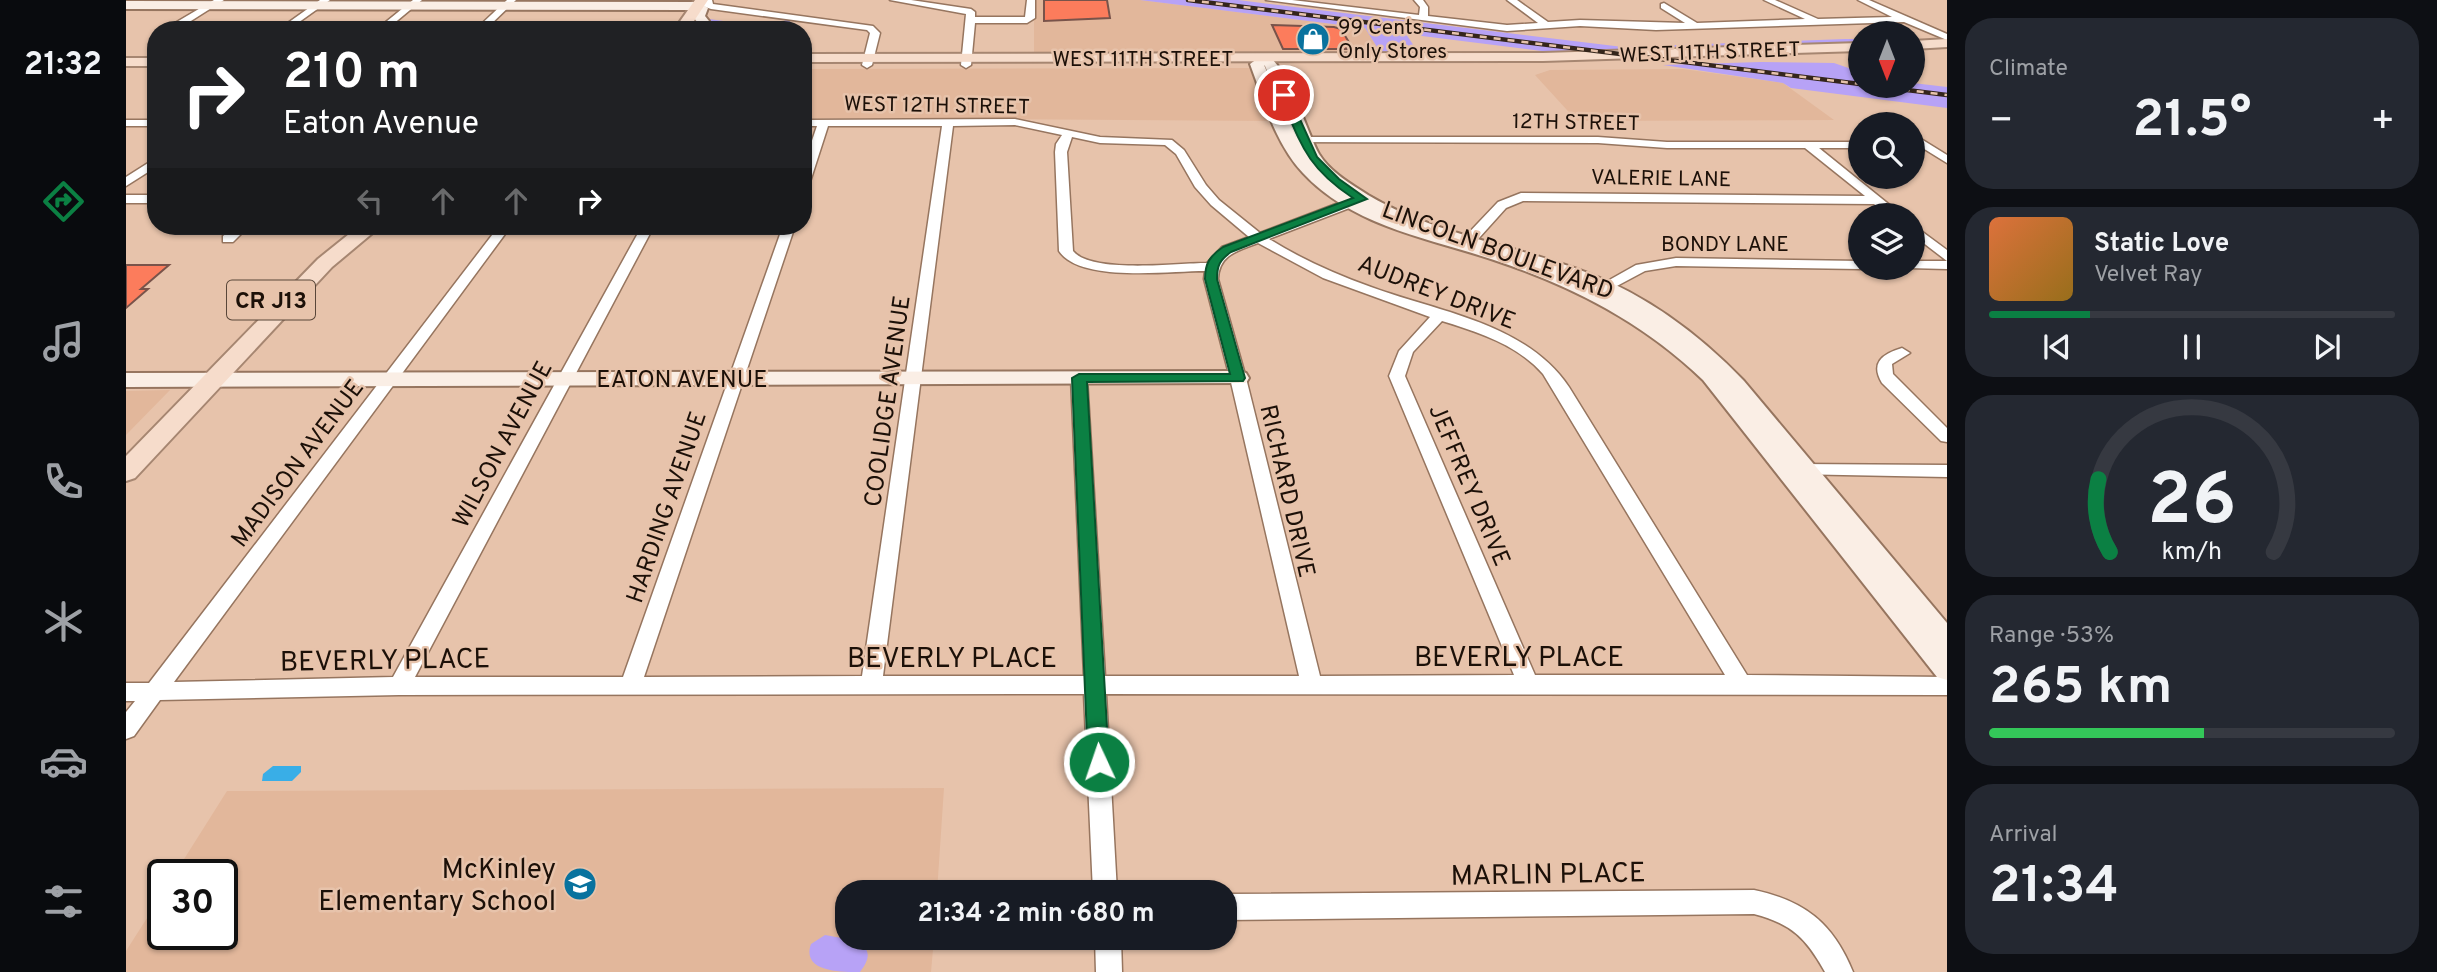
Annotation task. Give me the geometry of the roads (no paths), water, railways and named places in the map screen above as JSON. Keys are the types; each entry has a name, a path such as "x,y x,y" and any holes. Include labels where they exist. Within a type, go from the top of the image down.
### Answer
{"main road":[{"path":"702,21 707,2"},
{"path":"689,21 707,2"},
{"path":"1925,43 1947,40"},
{"name":"WEST 11TH STREET","path":"1264,62 1564,57 1848,47"},
{"path":"1925,52 1947,51"},
{"name":"WEST 11TH STREET","path":"812,65 867,62 1572,63 1848,53"},
{"name":"WEST 11TH STREET","path":"812,59 867,62"},
{"path":"126,62 147,62"},
{"name":"CR J13","path":"126,472 312,258 341,235"},
{"name":"CR J13","path":"126,448 204,380 325,263 360,235"}],"street":[{"path":"894,0 967,10 972,15 967,62"},
{"path":"971,20 1027,20 1031,18 1031,0"},
{"path":"1270,0 1507,28 1546,25 1696,26 1905,19"},
{"path":"1418,0 1424,7 1423,19"},
{"path":"1511,0 1546,25"},
{"path":"1768,0 1817,22"},
{"path":"1862,0 1947,40"},
{"path":"126,5 707,2 870,28 875,33 867,62"},
{"path":"185,21 215,3"},
{"path":"295,21 322,3"},
{"path":"391,21 414,3"},
{"path":"489,21 509,3"},
{"path":"1664,6 1696,26"},
{"name":"LINCOLN BOULEVARD","path":"1264,62 1309,171 1389,220 1467,243 1600,290 1644,318 1692,356 1947,643"},
{"name":"COOLIDGE AVENUE","path":"872,686 948,122"},
{"name":"WEST 12TH STREET","path":"812,123 1015,122 1100,140 1168,142 1177,148 1187,164"},
{"path":"126,123 147,123"},
{"path":"812,158 824,123"},
{"path":"1069,134 1062,144 1061,152 1066,251 1069,257 1087,266 1211,267 1217,257 1227,250 1357,201"},
{"name":"12TH STREET","path":"1297,140 1598,140 1667,145 1848,145"},
{"path":"1808,145 1880,203"},
{"path":"1925,147 1947,160"},
{"name":"AUDREY DRIVE","path":"1187,164 1206,193 1258,238 1316,270 1485,330 1514,344 1547,368 1741,684"},
{"path":"126,182 147,167"},
{"name":"VALERIE LANE","path":"1467,243 1502,205 1521,197 1876,200"},
{"path":"126,199 147,199"},
{"path":"228,239 233,235"},
{"name":"MADISON AVENUE","path":"126,729 498,235"},
{"name":"WILSON AVENUE","path":"399,686 643,235"},
{"name":"HARDING AVENUE","path":"630,686 786,235"},
{"path":"1925,239 1947,257"},
{"name":"BONDY LANE","path":"1600,290 1641,268 1676,262 1848,265"},
{"path":"1925,265 1947,265"},
{"name":"RICHARD DRIVE","path":"1211,267 1211,279 1238,378 1311,684"},
{"name":"JEFFREY DRIVE","path":"1440,315 1405,351 1397,369 1397,376 1528,684"},
{"path":"1902,353 1886,359 1882,365 1883,372 1947,437"},
{"path":"1079,378 1104,880"},
{"name":"EATON AVENUE","path":"126,380 1238,378"},
{"path":"1796,470 1947,471"},
{"name":"LINCOLN BOULEVARD","path":"1796,470 1947,668"},
{"name":"BEVERLY PLACE","path":"126,692 399,686 1947,686"},
{"name":"MARLIN PLACE","path":"1237,907 1754,902 1780,907 1800,916 1822,940 1840,972"},
{"path":"1108,950 1109,972"}],"water":[{"path":"273,766 301,766 301,772 292,781 262,781 263,774"}],"railway":[{"path":"1188,0 1848,82"},
{"path":"1925,92 1947,95"}],"place":[{"name":"99 Cents Only Stores","path":"1313,39"},
{"name":"McKinley Elementary School","path":"580,884"}]}
